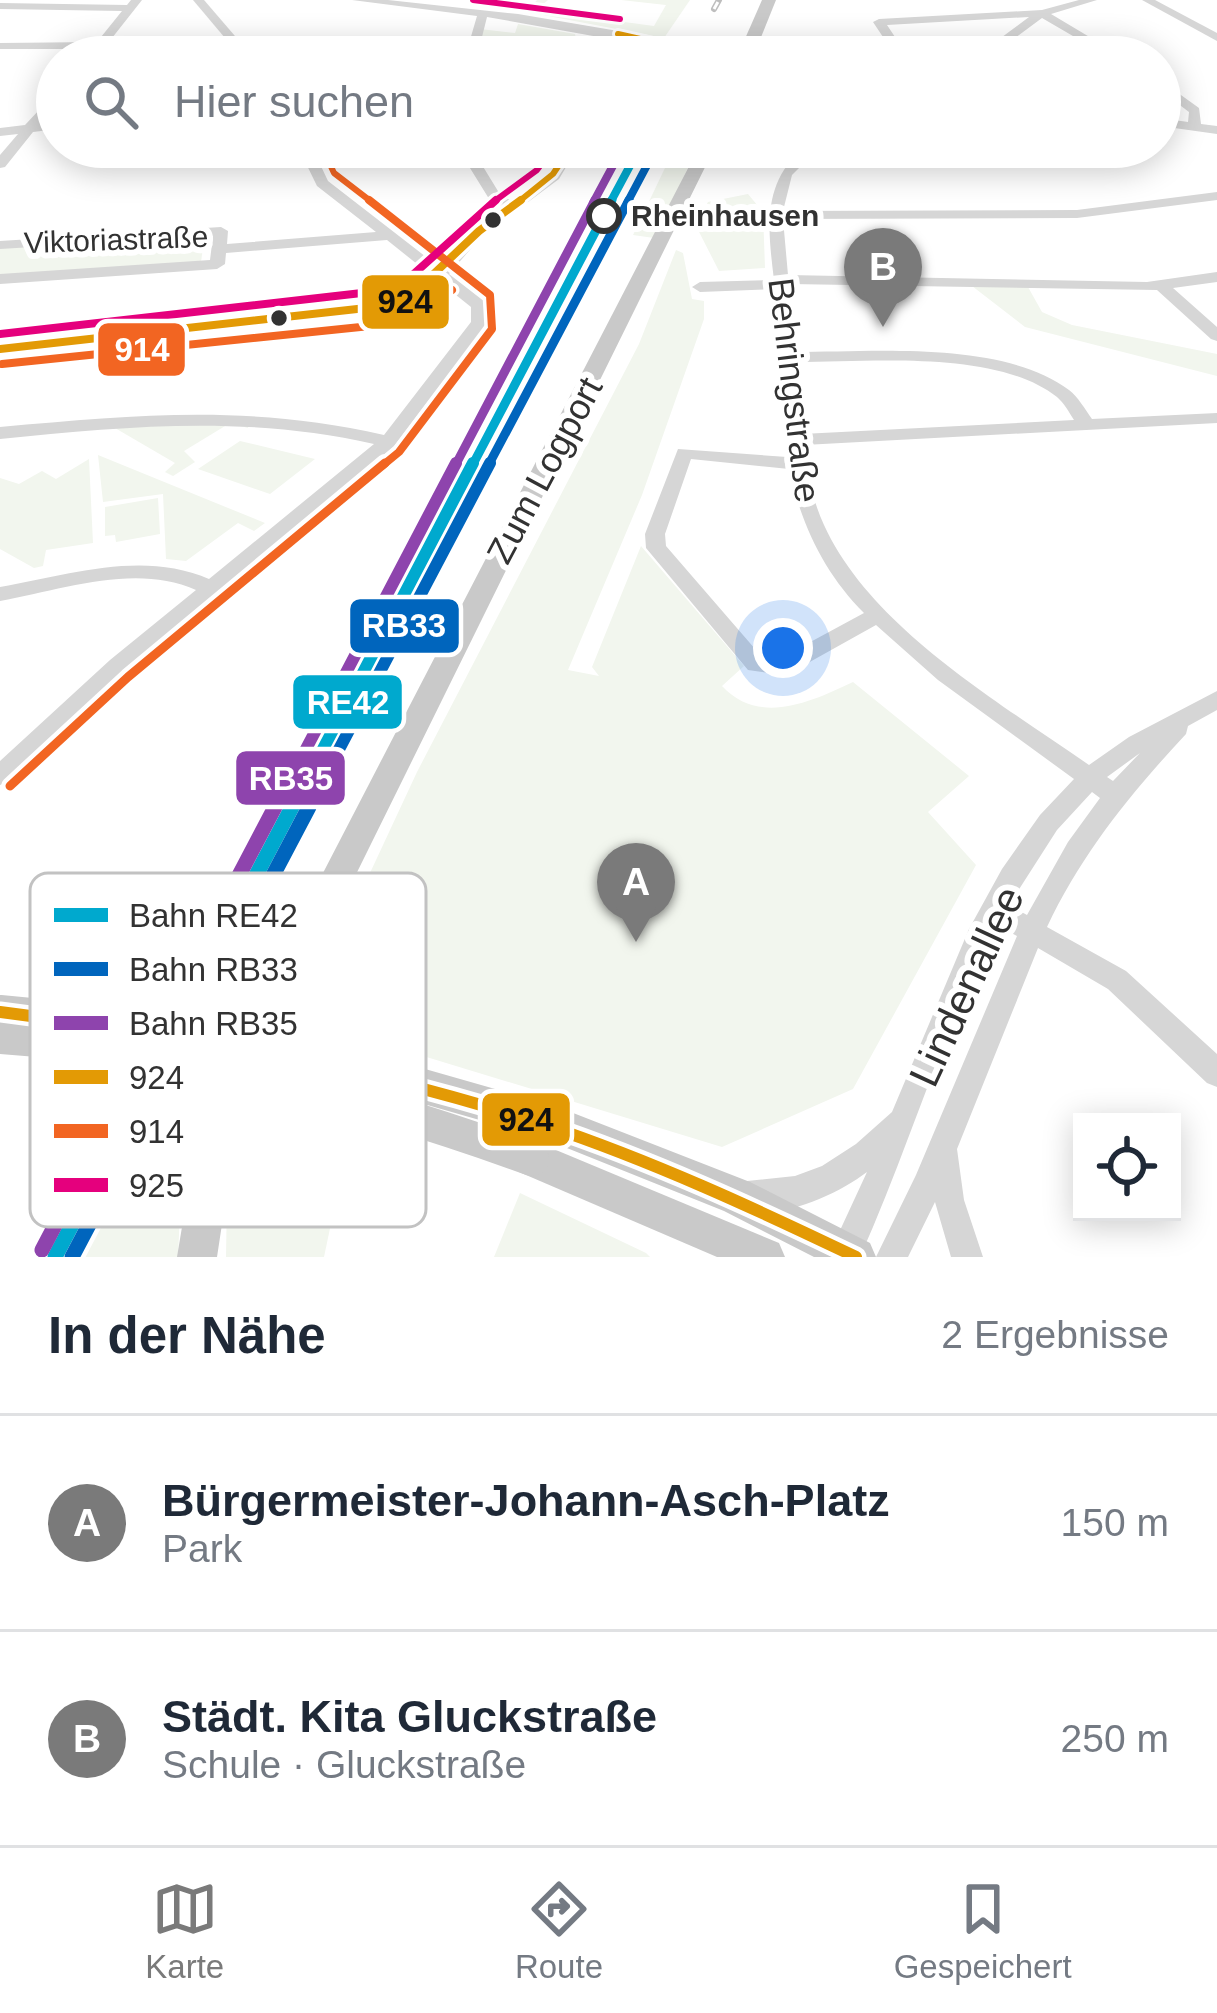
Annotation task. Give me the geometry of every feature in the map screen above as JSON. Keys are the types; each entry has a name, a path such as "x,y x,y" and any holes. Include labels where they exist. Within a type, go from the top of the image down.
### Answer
{"main road":[{"path":"754,36 769,0"},
{"name":"Zum Logport","path":"339,873 696,168"},
{"path":"0,1012 30,1015"},
{"path":"0,1037 30,1040"},
{"path":"426,1086 545,1120 736,1196 849,1255"},
{"path":"426,1124 532,1159 687,1220 765,1257"},
{"path":"687,1220 715,1257"},
{"name":"Zum Logport","path":"197,1257 202,1227"}],"street":[{"path":"198,0 229,36"},
{"path":"357,0 483,13 627,36"},
{"path":"888,36 879,22 1042,14 1093,0"},
{"path":"1147,0 1217,38"},
{"path":"0,6 134,4"},
{"path":"107,36 134,4"},
{"path":"477,36 483,13"},
{"path":"1011,36 1042,14"},
{"path":"1042,14 1080,36"},
{"path":"0,46 36,46"},
{"path":"1181,100 1195,111 1194,127"},
{"path":"0,164 36,121"},
{"path":"1181,125 1217,130"},
{"path":"0,132 36,128"},
{"path":"0,775 388,442 479,322 479,305 386,236 322,182 315,168"},
{"path":"477,168 496,199 515,207"},
{"path":"0,349 402,304 444,277 473,236 561,168"},
{"name":"Behringstraße","path":"788,168 775,215 799,464 819,538 877,615 1114,796"},
{"path":"775,215 1077,214 1209,198 1217,210"},
{"name":"Viktoriastraße","path":"0,245 221,231 218,264 0,279"},
{"name":"Viktoriastraße","path":"219,249 386,236"},
{"path":"700,287 781,281 1162,286 1217,277"},
{"path":"1162,286 1217,336"},
{"path":"790,357 1006,364 1069,397 1084,421"},
{"path":"0,434 246,415 296,420 388,442"},
{"path":"797,440 1084,421 1217,418"},
{"path":"799,464 684,453 655,535 656,548 745,656 761,666 782,667 877,615"},
{"path":"0,595 156,570 186,575 212,590"},
{"name":"Lindenallee","path":"849,1255 994,910 1046,828 1090,778 1171,721 1206,706"},
{"name":"Lindenallee","path":"892,1257 944,1151 1029,930 1061,868 1114,796 1206,706"},
{"path":"994,910 1117,980 1217,1073"},
{"path":"736,1196 782,1195 825,1184 849,1170 907,1117"},
{"path":"944,1151 949,1200 967,1257"}],"shaded area":[{"path":"537,0 548,0 536,10 654,26 666,5 621,0 690,0 665,36 527,12"},
{"path":"518,24 575,36 479,36 480,29 515,33"},
{"path":"665,168 688,168 654,238 633,235"},
{"path":"748,194 763,212 765,268 719,271 695,224 708,202"},
{"path":"205,233 201,262 0,277 0,247"},
{"path":"676,250 683,253 692,299 704,301 704,319 642,495 568,670 599,676 592,667 641,546 744,666 722,686 737,698 769,708 786,706 853,682 969,776 928,812 976,865 853,1089 722,1147 426,1057 426,873 370,873 417,772 639,344"},
{"path":"972,286 1028,287 1042,312 1072,325 1217,354 1217,376 1025,327"},
{"path":"247,421 248,428 230,423 184,451 195,462 173,476 165,472 175,463 115,428"},
{"path":"240,441 315,459 270,494 198,469"},
{"path":"98,455 265,523 254,531 238,523 186,561 166,559 163,494 103,502"},
{"path":"89,459 93,543 46,550 43,566 34,568 0,549 0,478 19,484 42,471 56,479"},
{"path":"158,498 160,534 116,542 115,535 105,536 105,507"},
{"path":"520,1193 646,1253 650,1257 494,1257"},
{"path":"86,1227 179,1227 178,1257 70,1257"},
{"path":"226,1227 330,1227 324,1257 226,1257"}],"railway":[{"path":"714,9 719,0"}],"rail line":[{"name":"RB35","path":"241,873 612,168"},
{"name":"RE42","path":"257,873 629,168"},
{"name":"RB33","path":"274,873 646,168"},
{"name":"RB35","path":"42,1250 54,1227"},
{"name":"RE42","path":"55,1257 71,1227"},
{"name":"RB33","path":"72,1257 88,1227"}],"transit line":[{"name":"925","path":"473,0 620,19"},
{"name":"924","path":"618,34 627,36"},
{"name":"914","path":"10,786 128,677 399,452 492,329 490,295 332,168"},
{"name":"925","path":"0,334 397,289 467,222 539,168"},
{"name":"924","path":"0,349 402,304 434,279 479,231 558,168"},
{"name":"914","path":"2,364 380,325 409,317 452,290"},
{"name":"924","path":"0,1012 30,1016"},
{"name":"924","path":"426,1090 648,1162 856,1257"}],"place":[{"name":"Rheinhausen","path":"604,216"},
{"name":"Städt. Kita Gluckstraße","path":"883,327"},
{"name":"Bürgermeister-Johann-Asch-Platz","path":"636,942"}]}
